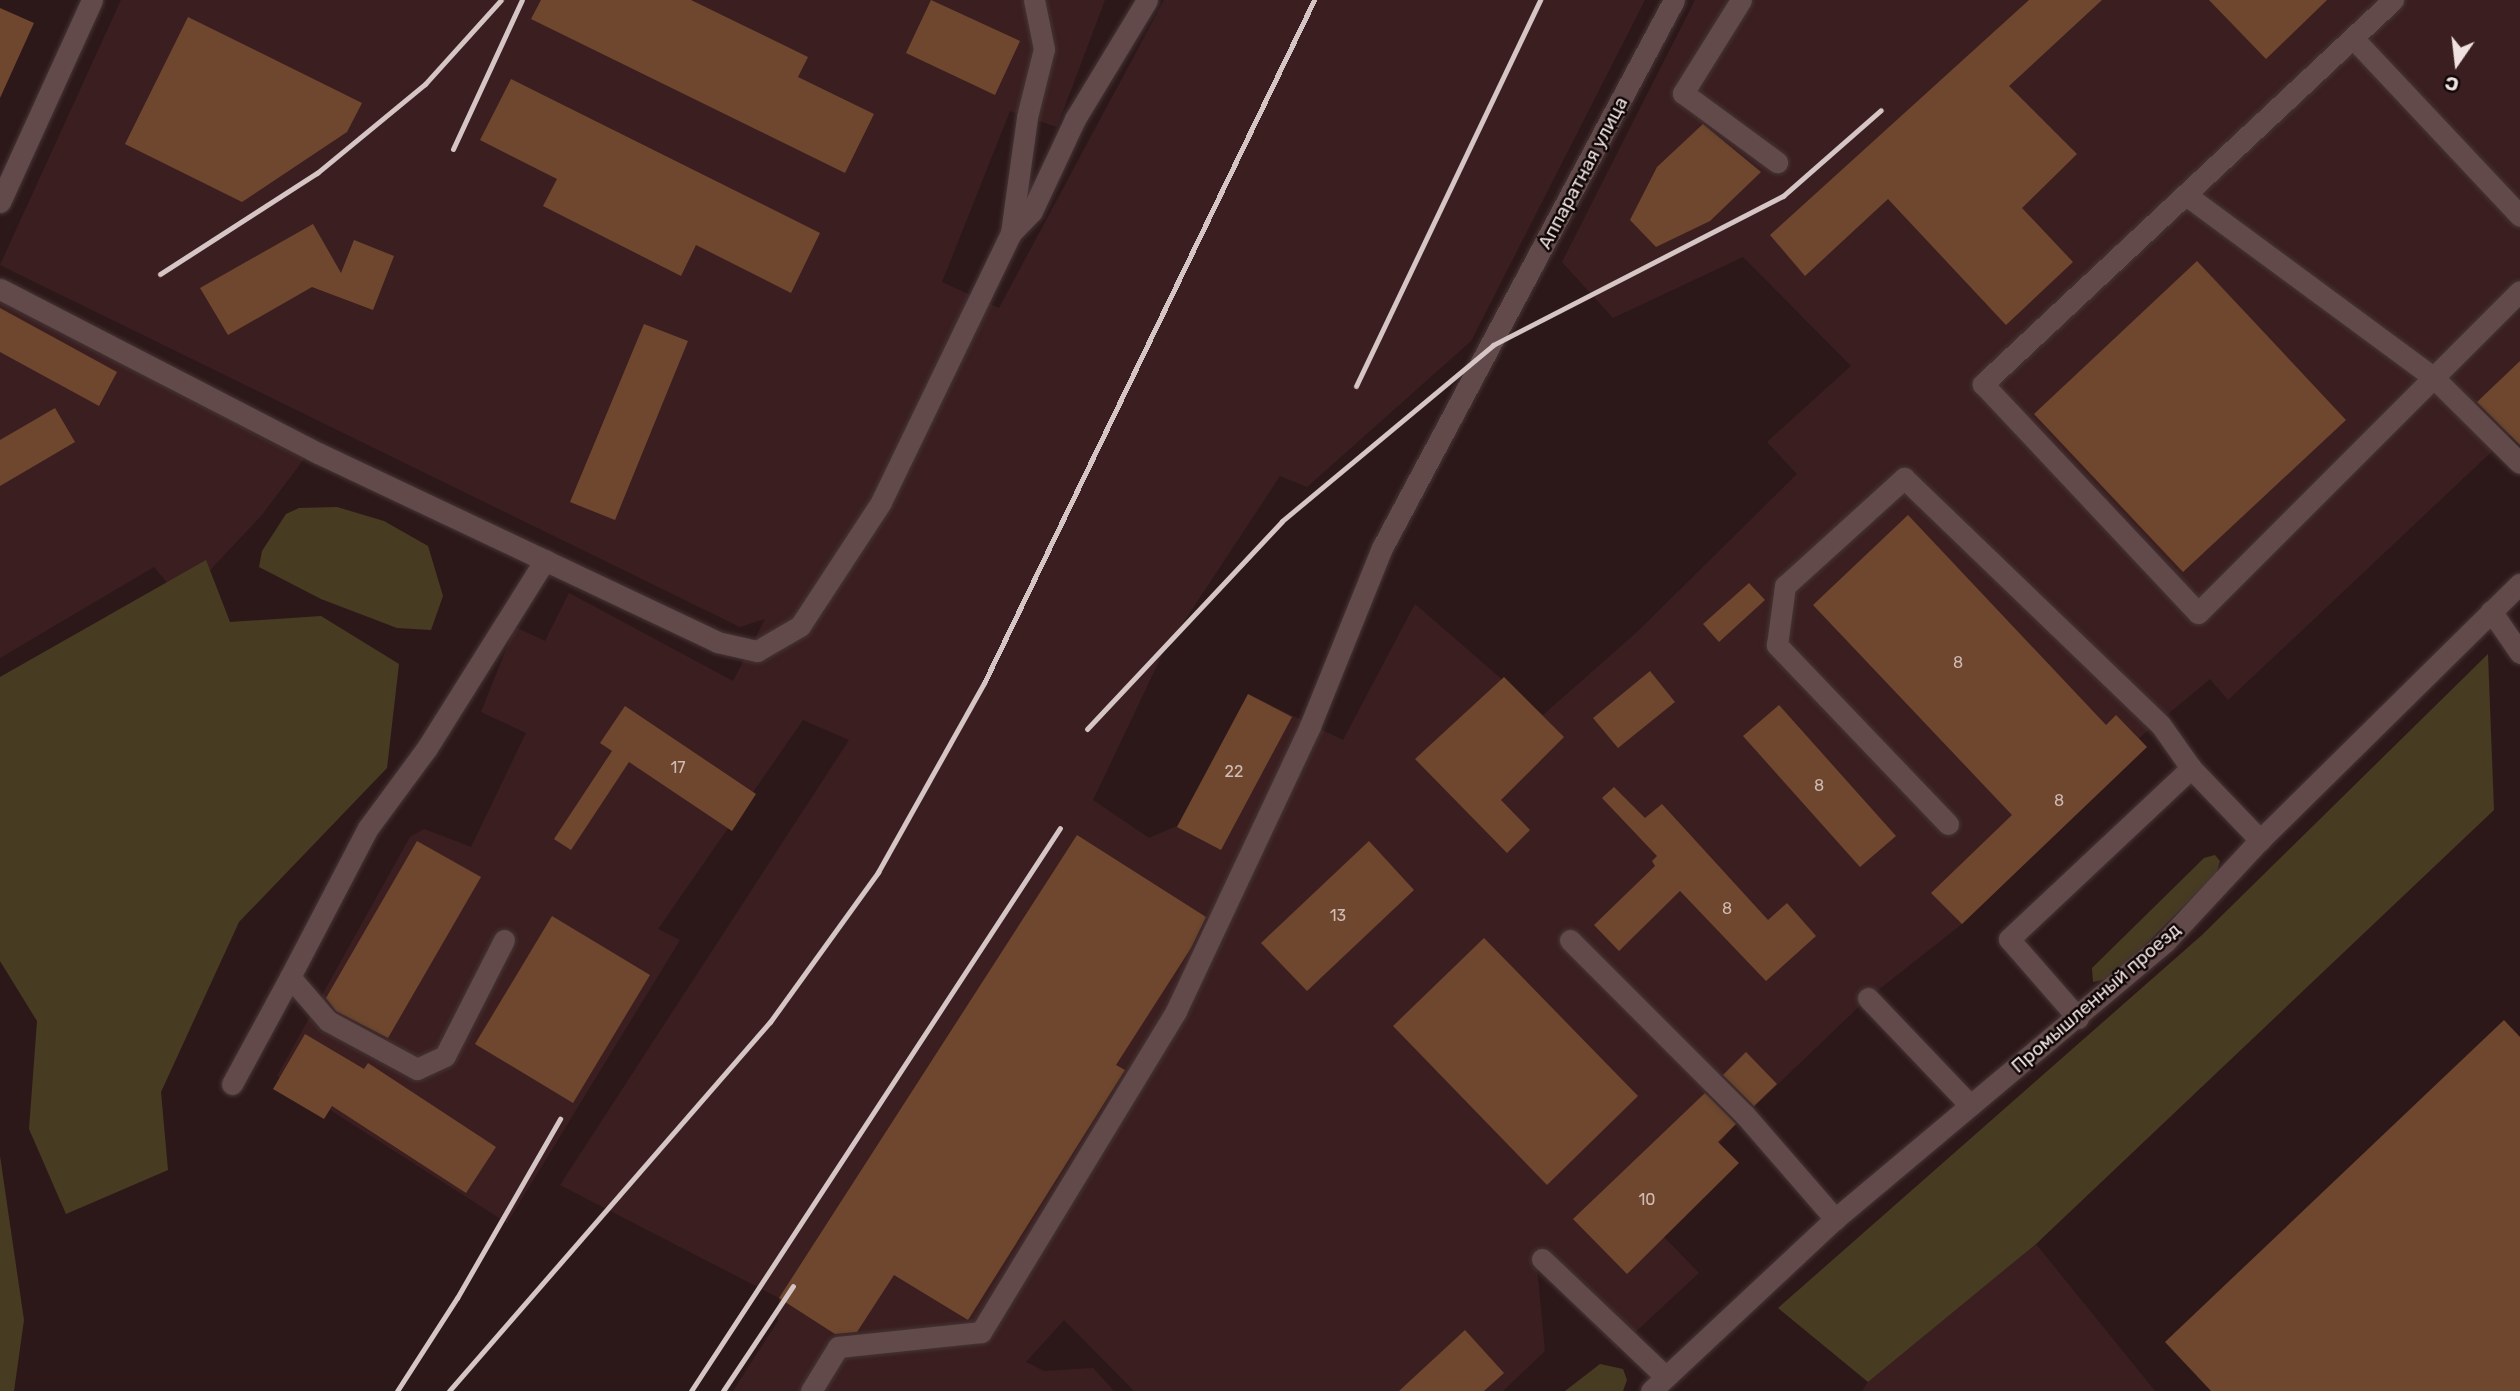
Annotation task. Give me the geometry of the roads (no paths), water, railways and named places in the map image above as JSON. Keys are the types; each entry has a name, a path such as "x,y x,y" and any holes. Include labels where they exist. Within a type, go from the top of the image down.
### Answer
{"street":[{"path":"0,202 92,0"},
{"path":"1011,233 1027,117 1044,49 1034,0"},
{"path":"0,289 318,453 717,642 757,651 800,626 881,502 1011,233 1032,211 1075,119 1147,0"},
{"name":"Аппаратная улица","path":"811,1391 838,1347 981,1332 1177,1011 1310,726 1382,548 1493,345 1674,0"},
{"path":"1741,0 1683,93 1776,162"},
{"path":"2393,0 1983,384 2198,613 2520,291"},
{"path":"2353,38 2520,216"},
{"path":"2186,195 2433,377 2520,463"},
{"path":"1948,824 1777,645 1785,586 1904,478 2160,724 2190,768 2260,840"},
{"path":"232,1084 368,828 427,748 545,560"},
{"name":"Промышленный проезд","path":"1658,1384 1835,1219 2078,1018 2166,941 2260,840 2520,584"},
{"path":"2491,611 2520,653"},
{"path":"2078,1018 2009,939 2190,768"},
{"path":"290,977 328,1021 417,1069 445,1056 504,940"},
{"path":"1570,940 1745,1115 1835,1219"},
{"path":"1868,998 1970,1105"},
{"path":"1542,1259 1658,1384"}],"railway":[{"path":"160,274 317,173 425,84 501,0"},
{"path":"453,149 522,0"},
{"path":"449,1391 770,1022 878,872 984,683 1314,0"},
{"path":"1356,386 1540,0"},
{"path":"1087,729 1282,521 1493,345 1783,196 1881,110"},
{"path":"691,1391 1060,828"},
{"path":"397,1391 457,1298 560,1119"},
{"path":"723,1391 793,1286"}]}
